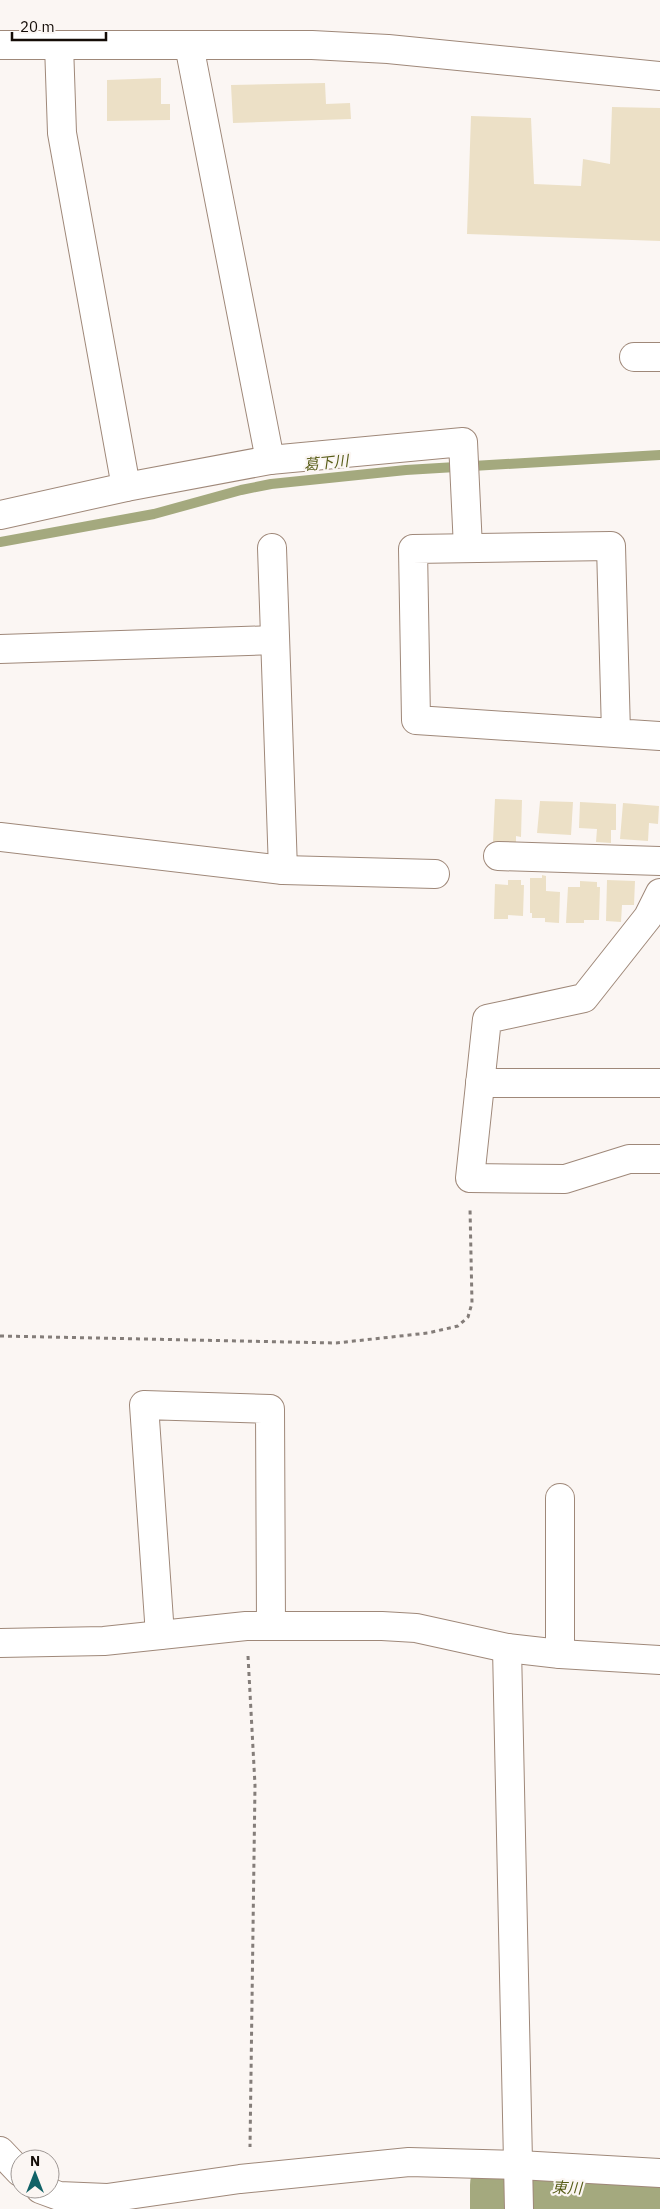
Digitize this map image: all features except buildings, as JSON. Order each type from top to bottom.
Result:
[{"type":"street","points":[[0,45],[312,45],[388,49],[660,76]]},
{"type":"street","points":[[60,45],[62,133],[126,486]]},
{"type":"street","points":[[189,45],[270,460]]},
{"type":"street","points":[[0,515],[126,486],[270,460],[464,442],[468,548]]},
{"type":"street","points":[[616,733],[611,546],[413,549],[416,720],[660,736]]},
{"type":"street","points":[[272,548],[283,870]]},
{"type":"street","points":[[0,649],[275,640]]},
{"type":"street","points":[[0,837],[283,870],[435,874]]},
{"type":"street","points":[[498,856],[660,861]]},
{"type":"street","points":[[660,893],[648,917],[584,998],[487,1019],[470,1178],[566,1179],[629,1159],[660,1159]]},
{"type":"street","points":[[480,1083],[660,1083]]},
{"type":"street","points":[[160,1635],[144,1405],[270,1409],[258,1625]]},
{"type":"street","points":[[560,1498],[560,1654]]},
{"type":"street","points":[[0,1643],[104,1641],[258,1625],[416,1628],[507,1648],[560,1654],[660,1660]]},
{"type":"street","points":[[507,1648],[519,2186]]},
{"type":"street","points":[[0,2151],[10,2162]]},
{"type":"street","points":[[60,2196],[107,2198],[250,2178],[409,2162],[519,2186],[660,2173]]},
{"type":"path","points":[[0,1336],[336,1343],[428,1333],[458,1326],[468,1317],[472,1303],[470,1178]]},
{"type":"path","points":[[250,2178],[258,1625]]},
{"type":"waterway","name":"葛下川","points":[[0,542],[154,514],[241,490],[271,484],[406,470],[660,455]]},
{"type":"waterway","name":"東川","points":[[498,2209],[498,2185],[660,2191]]}]
